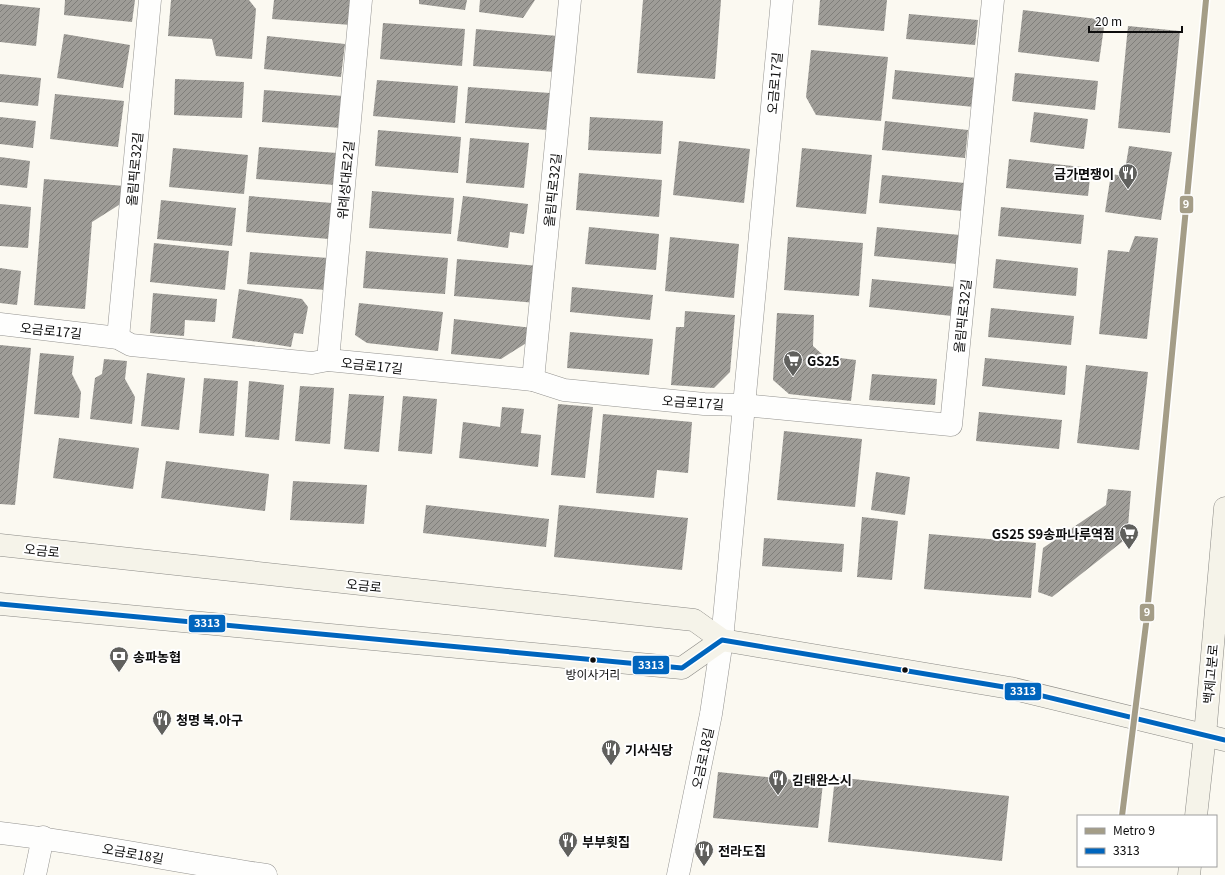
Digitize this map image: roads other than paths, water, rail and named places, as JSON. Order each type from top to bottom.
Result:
[{"type":"main road","name":"백제고분로","points":[[1196,815],[1215,737],[1225,508]]},
{"type":"main road","name":"오금로","points":[[0,545],[694,620],[722,640],[1010,688],[1215,737]]},
{"type":"main road","points":[[0,604],[682,668],[722,640]]},
{"type":"street","name":"올림픽로32길","points":[[118,338],[150,0]]},
{"type":"street","name":"위례성대로2길","points":[[328,360],[361,0]]},
{"type":"street","name":"올림픽로32길","points":[[533,380],[570,0]]},
{"type":"street","name":"오금로17길","points":[[722,640],[782,0]]},
{"type":"street","name":"올림픽로32길","points":[[744,405],[951,425],[993,0]]},
{"type":"street","name":"오금로17길","points":[[0,324],[118,338],[131,345],[312,363],[328,360],[533,380],[564,390],[704,404],[744,405]]},
{"type":"street","name":"오금로18길","points":[[678,875],[711,714],[722,640]]},
{"type":"street","name":"오금로18길","points":[[0,832],[43,837],[196,870],[266,875]]},
{"type":"street","points":[[34,875],[43,837]]},
{"type":"metro line","name":"9","points":[[1122,815],[1146,624],[1206,0]]},
{"type":"place","name":"금가면쟁이","points":[[1128,190]]},
{"type":"place","name":"GS25","points":[[793,377]]},
{"type":"place","name":"GS25 S9송파나루역점","points":[[1129,550]]},
{"type":"place","name":"방이사거리","points":[[593,660]]},
{"type":"place","name":"송파농협","points":[[119,673]]},
{"type":"place","name":"청명 복.아구","points":[[162,736]]},
{"type":"place","name":"기사식당","points":[[611,766]]},
{"type":"place","name":"김태완스시","points":[[778,796]]},
{"type":"place","name":"부부횟집","points":[[568,858]]},
{"type":"place","name":"전라도집","points":[[704,867]]}]
